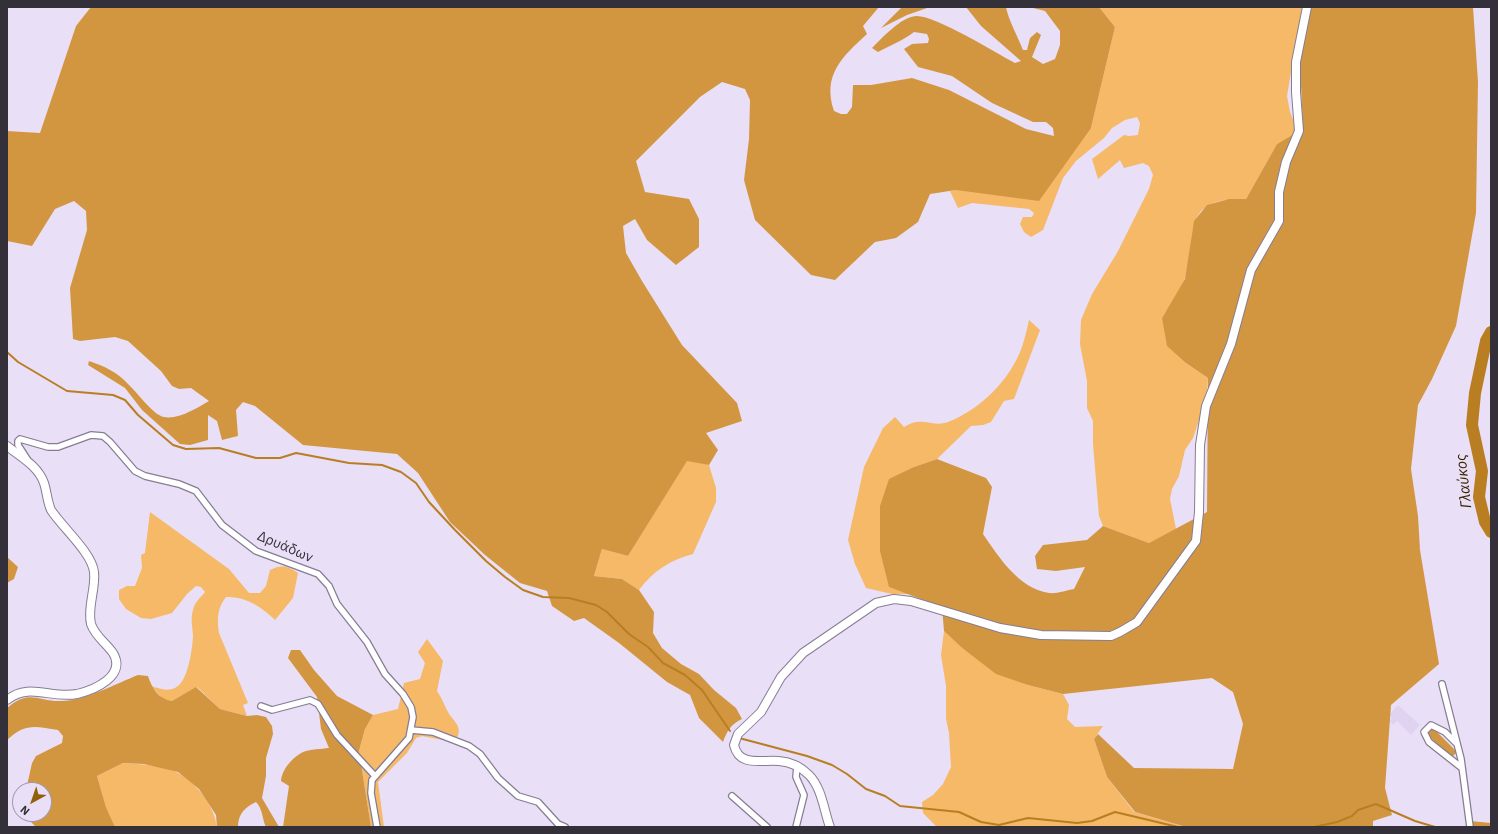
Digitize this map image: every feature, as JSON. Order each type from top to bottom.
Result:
[{"type":"street","points":[[830,827],[816,784],[810,776],[797,766],[778,761],[755,762],[745,759],[736,751],[735,739],[759,716],[780,677],[804,653],[876,603],[894,599],[911,601],[1000,628],[1041,635],[1110,636],[1137,622],[1196,541],[1199,512],[1200,445],[1206,406],[1231,344],[1251,270],[1279,221],[1279,192],[1286,162],[1299,130],[1296,62],[1307,7]]},
{"type":"street","name":"Δρυάδων","points":[[31,464],[18,445],[19,440],[24,439],[48,448],[91,435],[103,436],[135,471],[145,476],[179,484],[196,491],[222,525],[256,551],[318,574],[329,586],[337,604],[367,642],[385,674],[403,694],[411,707],[413,717],[411,730],[404,746],[375,776]]},
{"type":"street","points":[[7,446],[31,464],[42,478],[51,510],[92,565],[94,579],[91,622],[97,634],[114,654],[116,665],[110,679],[93,690],[66,695],[23,691],[7,700]]},
{"type":"street","points":[[1442,684],[1462,768],[1470,827]]},
{"type":"street","points":[[262,706],[272,710],[310,700],[318,704],[337,735],[375,776],[372,780],[371,792],[377,827]]},
{"type":"street","points":[[1457,744],[1445,732],[1431,725],[1424,732],[1429,742],[1462,768]]},
{"type":"street","points":[[411,730],[433,732],[469,746],[480,754],[498,778],[518,796],[542,805],[555,821],[565,827]]},
{"type":"street","points":[[796,827],[804,795],[796,777],[797,766]]},
{"type":"street","points":[[732,796],[767,827]]},
{"type":"shaded area","points":[[91,7],[879,7],[863,26],[867,34],[842,59],[833,77],[831,98],[834,111],[841,114],[847,114],[852,107],[853,85],[871,85],[912,78],[949,90],[1026,129],[1054,136],[1053,128],[1046,122],[1033,122],[992,103],[952,76],[918,67],[904,49],[912,44],[928,43],[929,39],[927,34],[914,32],[878,52],[872,48],[898,24],[910,17],[916,16],[925,17],[951,28],[1015,63],[1021,61],[981,26],[966,7],[1006,7],[1023,50],[1027,50],[1030,38],[1037,32],[1041,35],[1032,57],[1043,64],[1055,59],[1060,45],[1060,31],[1045,11],[1029,7],[1099,7],[1115,27],[1091,128],[1039,201],[956,190],[930,194],[918,222],[896,238],[875,242],[835,280],[811,275],[755,220],[744,180],[749,139],[750,100],[745,89],[722,82],[700,97],[636,161],[645,192],[689,199],[699,219],[699,247],[676,265],[647,240],[635,219],[623,226],[626,253],[682,345],[737,403],[742,421],[706,433],[718,450],[709,465],[687,461],[628,556],[602,549],[594,576],[622,579],[639,590],[654,612],[653,633],[662,648],[681,664],[699,674],[714,690],[736,708],[742,719],[730,728],[723,742],[699,718],[690,695],[667,682],[619,643],[584,618],[574,621],[552,606],[547,591],[520,583],[485,555],[450,522],[418,473],[397,454],[303,445],[255,406],[243,402],[236,410],[238,436],[222,440],[217,421],[208,415],[208,440],[190,445],[180,444],[142,410],[125,388],[88,365],[89,361],[105,367],[115,373],[132,388],[150,408],[164,417],[175,417],[181,415],[209,401],[191,388],[179,389],[172,386],[161,371],[128,341],[115,337],[80,341],[73,339],[70,288],[87,230],[86,211],[74,201],[55,209],[32,246],[7,241],[7,131],[40,133],[76,26]]},
{"type":"shaded area","points":[[902,7],[930,7],[907,15],[881,28]]},
{"type":"shaded area","points":[[1099,7],[1302,7],[1287,96],[1290,112],[1294,122],[1294,135],[1277,144],[1246,199],[1225,200],[1210,204],[1201,211],[1196,220],[1193,232],[1185,278],[1178,293],[1162,318],[1186,363],[1208,378],[1207,397],[1193,438],[1185,450],[1179,476],[1172,489],[1170,499],[1176,529],[1149,543],[1103,526],[1099,516],[1093,444],[1093,421],[1087,408],[1087,381],[1080,344],[1081,320],[1092,294],[1117,253],[1149,189],[1153,175],[1149,166],[1143,163],[1124,168],[1120,160],[1098,179],[1092,159],[1124,135],[1138,135],[1140,123],[1137,117],[1125,120],[1112,128],[1104,138],[1076,161],[1063,178],[1043,230],[1031,237],[1024,232],[1020,224],[1023,217],[1032,217],[1034,213],[1029,209],[972,203],[958,208],[950,191],[956,190],[1091,128],[1115,27]]},
{"type":"shaded area","points":[[1311,7],[1473,7],[1478,82],[1476,213],[1456,326],[1432,379],[1418,405],[1411,469],[1418,516],[1420,550],[1439,664],[1391,705],[1385,788],[1392,815],[1373,821],[1373,827],[1186,827],[1135,812],[1107,777],[1094,739],[1098,734],[1134,768],[1233,769],[1243,724],[1233,692],[1212,678],[1063,694],[1028,685],[996,674],[961,647],[944,631],[942,607],[889,587],[880,551],[880,506],[889,479],[914,467],[937,459],[986,478],[992,487],[983,534],[1010,570],[1028,585],[1049,593],[1074,589],[1085,567],[1056,571],[1037,569],[1035,556],[1043,545],[1087,540],[1103,526],[1149,543],[1207,512],[1208,378],[1186,363],[1167,346],[1162,318],[1185,279],[1194,221],[1207,205],[1229,199],[1246,199],[1277,144],[1303,129],[1300,63]]},
{"type":"shaded area","points":[[1029,320],[1040,330],[1014,399],[1004,401],[991,422],[983,425],[971,426],[937,459],[914,467],[889,587],[910,594],[892,594],[866,588],[855,564],[848,540],[864,467],[883,428],[895,417],[904,427],[917,422],[937,424],[948,422],[972,409],[983,401],[1002,382],[1017,359],[1022,347]]},
{"type":"shaded area","points":[[687,460],[709,465],[716,488],[716,502],[693,554],[677,559],[663,567],[650,577],[639,590],[622,579],[594,576],[602,549],[628,556]]},
{"type":"shaded area","points":[[150,512],[229,569],[249,593],[260,593],[266,586],[270,570],[274,568],[281,566],[298,573],[293,598],[275,620],[253,603],[240,598],[226,597],[219,610],[219,633],[248,703],[243,705],[247,716],[220,709],[197,687],[172,701],[164,700],[151,686],[169,690],[179,685],[183,679],[192,650],[192,613],[198,600],[205,592],[201,587],[196,586],[187,594],[172,613],[151,619],[141,618],[126,609],[119,599],[119,590],[127,586],[135,586],[142,568],[141,555],[145,553]]},
{"type":"shaded area","points":[[7,557],[18,567],[14,579],[7,583]]},
{"type":"shaded area","points":[[944,631],[961,647],[1028,685],[1063,694],[1069,705],[1067,719],[1075,727],[1103,726],[1094,739],[1107,777],[1134,812],[1186,827],[937,827],[923,813],[922,802],[933,795],[943,784],[951,767],[949,733],[946,719],[946,686],[941,655]]},
{"type":"shaded area","points":[[427,639],[443,661],[437,691],[448,712],[457,724],[459,734],[457,738],[448,741],[422,736],[416,738],[407,753],[378,782],[384,827],[371,827],[359,751],[365,729],[373,715],[398,709],[404,683],[420,679],[425,663],[418,652]]},
{"type":"shaded area","points":[[291,650],[300,650],[314,670],[337,696],[373,715],[365,729],[359,751],[371,827],[283,827],[289,786],[281,781],[283,772],[295,757],[303,752],[329,748],[321,729],[317,697],[288,658]]},
{"type":"shaded area","points":[[138,675],[148,676],[157,693],[167,700],[172,701],[196,687],[220,709],[247,716],[257,715],[266,717],[272,726],[273,734],[266,758],[266,776],[262,798],[279,827],[266,827],[260,808],[256,802],[243,812],[239,818],[238,827],[217,827],[216,815],[199,789],[178,772],[144,764],[123,763],[97,776],[106,807],[115,827],[36,827],[31,822],[52,822],[52,782],[28,782],[32,763],[36,756],[62,743],[63,736],[58,730],[43,727],[31,727],[19,731],[7,740],[7,708],[15,702],[28,697],[62,701],[80,698]]},
{"type":"shaded area","points":[[1398,705],[1420,725],[1411,735],[1397,721],[1393,725],[1389,721],[1392,718],[1389,715]]},
{"type":"shaded area","points":[[1429,729],[1434,729],[1457,752],[1451,758],[1428,735]]},
{"type":"shaded area","points":[[123,763],[151,765],[166,768],[185,777],[204,796],[212,811],[217,827],[115,827],[106,807],[97,776]]},
{"type":"shaded area","points":[[1470,821],[1491,823],[1491,827],[1472,827]]},
{"type":"waterway","name":"Γλαύκος","points":[[1491,332],[1486,341],[1475,393],[1472,425],[1482,471],[1479,497],[1485,522],[1491,532]]},
{"type":"waterway","points":[[7,352],[18,362],[67,391],[113,395],[125,400],[138,415],[173,445],[186,449],[219,448],[256,458],[280,458],[296,453],[349,463],[382,465],[401,472],[416,483],[429,502],[455,530],[486,561],[505,577],[523,590],[543,597],[569,598],[596,605],[607,612],[629,634],[648,647],[663,663],[685,675],[702,690],[730,731]]},
{"type":"waterway","points":[[739,738],[807,756],[832,765],[847,774],[866,789],[885,796],[900,806],[959,812],[981,822],[999,825],[1028,818],[1077,823],[1092,821],[1115,812],[1178,827]]},
{"type":"waterway","points":[[1314,827],[1337,822],[1352,816],[1358,810],[1376,804],[1415,821],[1435,827]]}]
